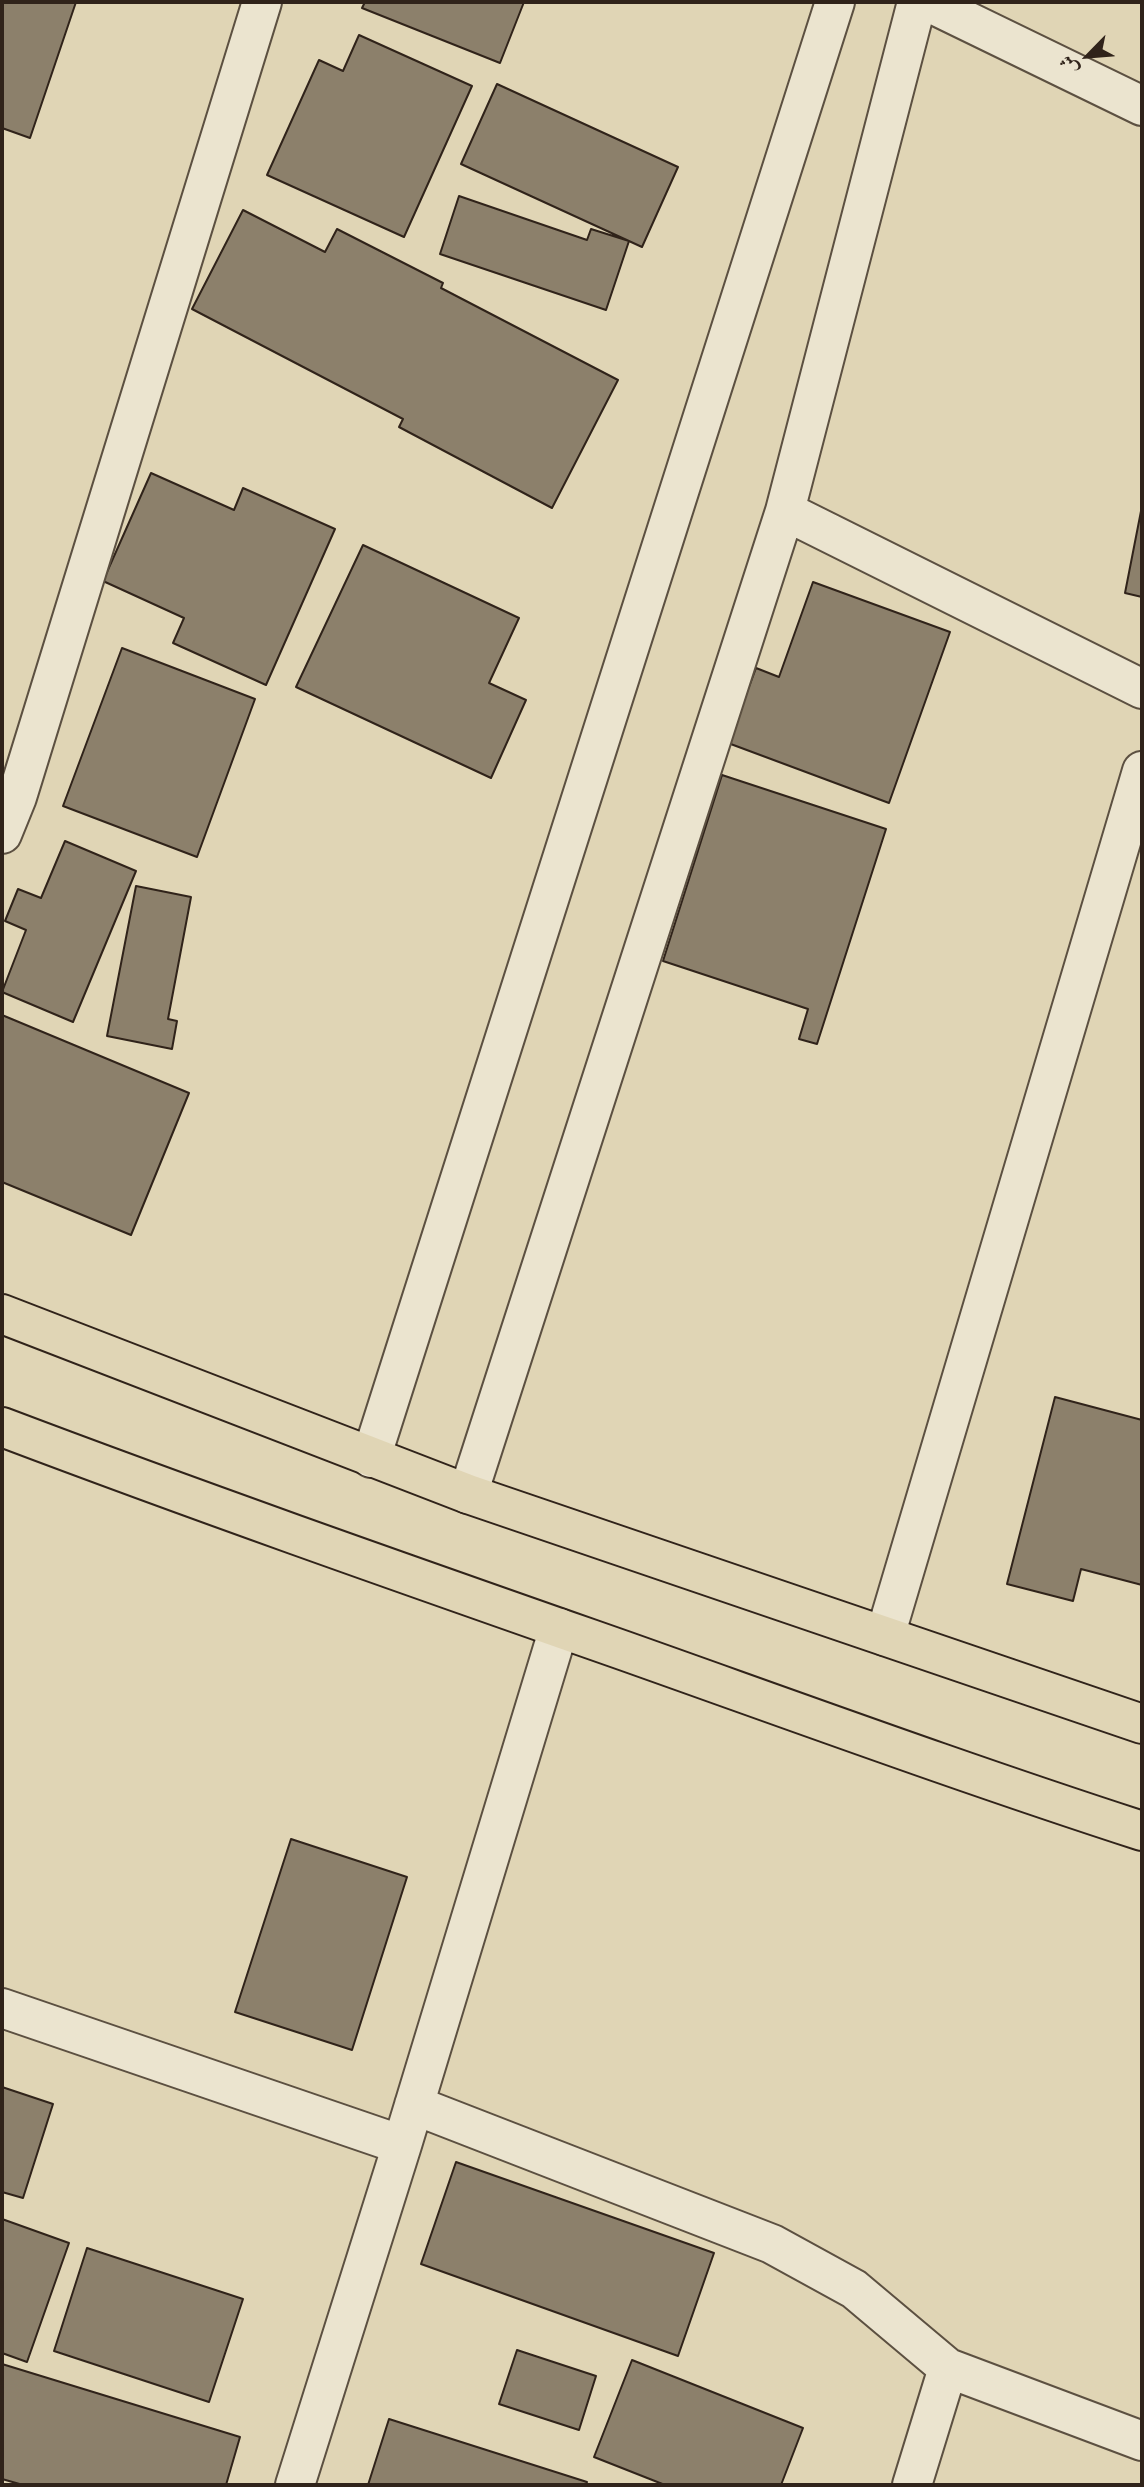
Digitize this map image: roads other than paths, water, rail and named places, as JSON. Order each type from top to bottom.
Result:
[{"type":"main road","points":[[2,1314],[468,1494],[1142,1724]]},
{"type":"main road","points":[[2,1427],[559,1628],[1040,1798],[1142,1831]]},
{"type":"street","points":[[2,835],[10,794],[262,2]]},
{"type":"street","points":[[371,1458],[835,2]]},
{"type":"street","points":[[468,1494],[785,511],[917,2]]},
{"type":"street","points":[[928,2],[1142,106]]},
{"type":"street","points":[[785,511],[1142,689]]},
{"type":"street","points":[[885,1636],[1142,771]]},
{"type":"street","points":[[295,2485],[402,2145],[559,1628]]},
{"type":"street","points":[[2,2008],[402,2145]]},
{"type":"street","points":[[414,2105],[772,2244],[855,2289],[948,2368],[1142,2441]]},
{"type":"street","points":[[912,2485],[948,2368]]}]
